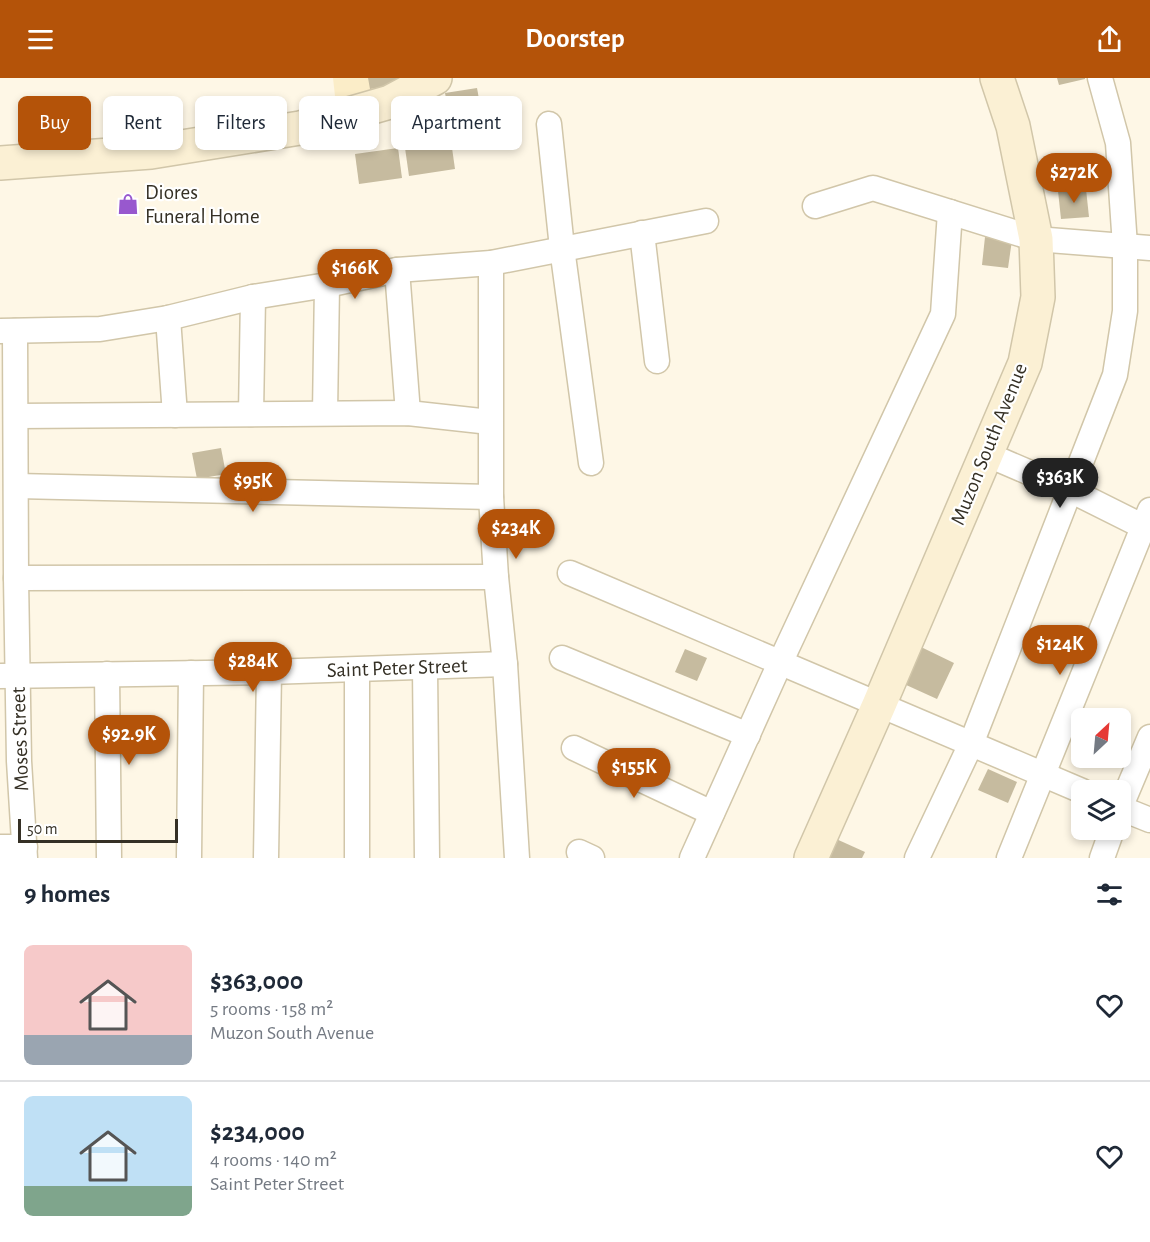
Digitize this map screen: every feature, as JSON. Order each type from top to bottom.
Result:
[{"type":"street","points":[[0,163],[151,152],[300,128],[390,102],[435,78]]},
{"type":"street","name":"Muzon South Avenue","points":[[812,858],[1024,363],[1038,297],[1036,238],[1013,126],[997,78]]},
{"type":"street","points":[[917,858],[971,744],[1114,375],[1125,311],[1125,246],[1118,143],[1100,78]]},
{"type":"street","points":[[549,124],[562,248],[591,463]]},
{"type":"street","points":[[815,206],[873,188],[1036,238],[1150,248]]},
{"type":"street","points":[[692,858],[943,314],[950,212]]},
{"type":"street","points":[[8,331],[100,329],[168,318],[253,297],[327,285],[397,270],[491,262],[706,221]]},
{"type":"street","points":[[642,233],[657,361]]},
{"type":"street","points":[[491,262],[491,497],[505,664],[517,858]]},
{"type":"street","points":[[397,270],[408,413]]},
{"type":"street","points":[[325,413],[327,285]]},
{"type":"street","points":[[251,414],[253,297]]},
{"type":"street","points":[[168,318],[175,415]]},
{"type":"street","name":"Moses Street","points":[[8,331],[17,416],[16,578],[9,676],[10,761],[25,853]]},
{"type":"street","points":[[17,416],[408,413],[490,422]]},
{"type":"street","points":[[986,454],[1148,522],[1009,858]]},
{"type":"street","points":[[17,486],[491,497]]},
{"type":"street","points":[[570,573],[1071,787]]},
{"type":"street","points":[[16,578],[496,577]]},
{"type":"street","points":[[562,658],[748,735]]},
{"type":"street","name":"Saint Peter Street","points":[[9,676],[357,670],[505,664]]},
{"type":"street","points":[[425,668],[428,858]]},
{"type":"street","points":[[357,670],[357,858]]},
{"type":"street","points":[[266,858],[269,672]]},
{"type":"street","points":[[189,858],[191,673]]},
{"type":"street","points":[[107,674],[109,858]]},
{"type":"street","points":[[1131,784],[1150,737]]},
{"type":"street","points":[[574,748],[712,813]]},
{"type":"street","points":[[1131,812],[1150,820]]},
{"type":"street","points":[[1102,858],[1108,840]]},
{"type":"street","points":[[0,848],[25,853]]},
{"type":"shaded area","points":[[333,78],[417,78],[363,96],[335,96]]},
{"type":"building","points":[[368,78],[397,78],[398,84],[370,89]]},
{"type":"building","points":[[1057,78],[1085,78],[1085,79],[1059,85]]},
{"type":"building","points":[[477,88],[478,96],[446,96],[445,93]]},
{"type":"building","points":[[398,150],[402,178],[359,184],[355,154]]},
{"type":"building","points":[[405,150],[452,150],[455,169],[409,176]]},
{"type":"building","points":[[1086,189],[1089,217],[1061,219],[1058,191]]},
{"type":"building","points":[[985,237],[1012,240],[1008,268],[982,265]]},
{"type":"building","points":[[221,448],[226,474],[197,479],[192,453]]},
{"type":"building","points":[[921,647],[954,663],[937,699],[904,684]]},
{"type":"building","points":[[685,649],[707,658],[697,681],[675,672]]},
{"type":"building","points":[[988,769],[1017,782],[1008,803],[978,790]]},
{"type":"building","points":[[834,838],[865,852],[862,858],[825,858]]},
{"type":"place","name":"Diores Funeral Home","points":[[128,204]]}]
